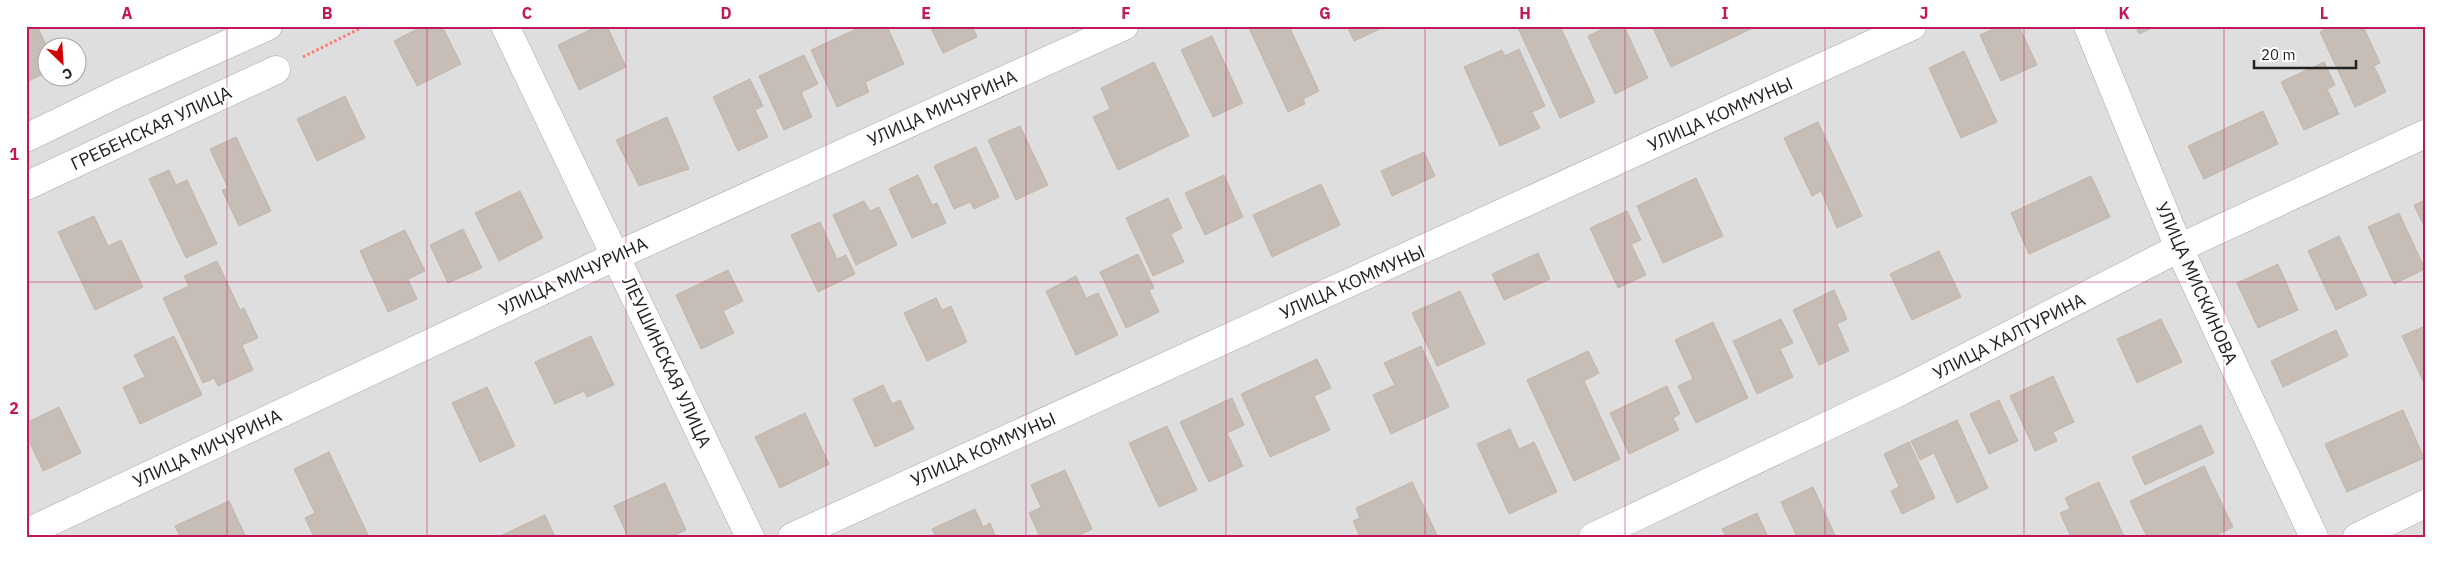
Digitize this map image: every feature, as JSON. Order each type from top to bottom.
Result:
[{"type":"street","points":[[26,138],[121,92],[268,26]]},
{"type":"street","name":"ЛЕУШИНСКАЯ УЛИЦА","points":[[505,26],[750,537]]},
{"type":"street","name":"УЛИЦА МИЧУРИНА","points":[[26,533],[616,256],[1124,26]]},
{"type":"street","name":"УЛИЦА КОММУНЫ","points":[[792,537],[1912,26]]},
{"type":"street","name":"УЛИЦА МИСКИНОВА","points":[[2088,26],[2179,248],[2314,537]]},
{"type":"street","name":"ГРЕБЕНСКАЯ УЛИЦА","points":[[26,186],[276,70]]},
{"type":"street","name":"УЛИЦА ХАЛТУРИНА","points":[[1593,537],[1901,391],[2179,248],[2425,134]]},
{"type":"street","points":[[2357,537],[2425,504]]},
{"type":"path","points":[[276,70],[365,26]]},
{"type":"shaded area","points":[[26,26],[2425,26],[2425,537],[26,537]]},
{"type":"building","points":[[26,26],[37,26],[43,38],[38,38],[38,77],[26,82]]},
{"type":"building","points":[[423,26],[442,26],[461,64],[417,86],[394,41]]},
{"type":"building","points":[[598,26],[607,26],[626,67],[579,90],[558,45]]},
{"type":"building","points":[[863,26],[887,26],[904,64],[865,82],[869,92],[837,107],[811,50]]},
{"type":"building","points":[[930,26],[972,26],[977,37],[943,53]]},
{"type":"building","points":[[1248,26],[1289,26],[1319,91],[1303,99],[1305,104],[1288,112]]},
{"type":"building","points":[[1347,26],[1386,26],[1354,41]]},
{"type":"building","points":[[1517,26],[1560,26],[1595,102],[1560,118]]},
{"type":"building","points":[[1609,26],[1624,26],[1648,78],[1615,94],[1588,36]]},
{"type":"building","points":[[1652,26],[1757,26],[1671,67]]},
{"type":"building","points":[[2000,26],[2019,26],[2037,65],[2001,81],[1980,35]]},
{"type":"building","points":[[2135,26],[2156,26],[2139,34]]},
{"type":"building","points":[[2333,26],[2363,26],[2380,63],[2374,66],[2386,92],[2355,107],[2320,32]]},
{"type":"building","points":[[1212,36],[1243,103],[1213,117],[1181,50]]},
{"type":"building","points":[[1519,49],[1545,106],[1532,112],[1540,128],[1500,146],[1464,67],[1502,50],[1505,56]]},
{"type":"building","points":[[1964,51],[1997,122],[1961,138],[1929,68]]},
{"type":"building","points":[[804,55],[818,84],[801,92],[812,117],[784,130],[759,76]]},
{"type":"building","points":[[1154,62],[1189,136],[1118,170],[1093,117],[1110,109],[1101,88]]},
{"type":"building","points":[[2324,62],[2335,85],[2327,89],[2339,114],[2304,130],[2281,82]]},
{"type":"building","points":[[750,79],[763,106],[755,110],[768,137],[738,151],[713,97]]},
{"type":"building","points":[[345,96],[365,138],[317,161],[297,119]]},
{"type":"building","points":[[2263,111],[2278,144],[2204,179],[2188,146]]},
{"type":"building","points":[[667,117],[689,169],[639,186],[616,140]]},
{"type":"building","points":[[1818,122],[1862,216],[1837,228],[1821,191],[1812,196],[1784,138]]},
{"type":"building","points":[[1020,126],[1048,185],[1016,200],[988,140]]},
{"type":"building","points":[[236,137],[271,211],[239,226],[222,190],[228,188],[210,149]]},
{"type":"building","points":[[976,147],[999,197],[974,209],[970,202],[954,209],[934,166]]},
{"type":"building","points":[[1424,152],[1435,176],[1392,196],[1381,171]]},
{"type":"building","points":[[169,170],[176,185],[187,180],[217,244],[186,258],[149,179]]},
{"type":"building","points":[[918,175],[932,205],[937,203],[946,223],[912,238],[889,189]]},
{"type":"building","points":[[1224,175],[1243,217],[1205,235],[1185,193]]},
{"type":"building","points":[[2091,176],[2110,217],[2029,254],[2011,213]]},
{"type":"building","points":[[1696,178],[1723,236],[1663,263],[1637,206]]},
{"type":"building","points":[[1321,184],[1340,225],[1272,257],[1253,215]]},
{"type":"building","points":[[520,191],[543,238],[499,261],[475,213]]},
{"type":"building","points":[[1168,198],[1182,228],[1171,234],[1184,262],[1153,276],[1126,218]]},
{"type":"building","points":[[2425,200],[2425,228],[2414,205]]},
{"type":"building","points":[[864,201],[870,211],[879,207],[897,245],[856,265],[833,215]]},
{"type":"building","points":[[1627,211],[1641,240],[1631,244],[1646,275],[1618,288],[1590,228]]},
{"type":"building","points":[[2399,213],[2425,269],[2394,284],[2368,227]]},
{"type":"building","points":[[94,216],[108,246],[121,240],[143,287],[95,310],[58,232]]},
{"type":"building","points":[[820,222],[837,259],[846,255],[855,274],[818,292],[791,235]]},
{"type":"building","points":[[463,229],[482,268],[448,283],[430,245]]},
{"type":"building","points":[[405,230],[425,271],[408,279],[417,299],[388,312],[360,251]]},
{"type":"building","points":[[2339,236],[2367,295],[2336,310],[2308,251]]},
{"type":"building","points":[[1939,251],[1961,297],[1912,320],[1890,274]]},
{"type":"building","points":[[1538,253],[1550,279],[1504,300],[1492,274]]},
{"type":"building","points":[[1138,254],[1154,288],[1149,290],[1159,312],[1126,328],[1100,272]]},
{"type":"building","points":[[217,261],[240,310],[244,308],[258,338],[242,345],[253,370],[218,386],[214,378],[203,383],[163,298],[189,286],[184,276]]},
{"type":"building","points":[[2278,264],[2298,310],[2258,328],[2237,283]]},
{"type":"building","points":[[728,270],[743,301],[723,311],[734,333],[701,349],[676,295]]},
{"type":"building","points":[[1076,276],[1086,298],[1098,293],[1118,335],[1076,355],[1046,291]]},
{"type":"building","points":[[1834,290],[1847,319],[1837,324],[1849,351],[1819,365],[1793,310]]},
{"type":"building","points":[[1460,291],[1485,344],[1437,366],[1412,313]]},
{"type":"building","points":[[936,298],[942,310],[951,306],[967,342],[927,361],[904,313]]},
{"type":"building","points":[[1781,319],[1793,343],[1780,349],[1793,377],[1757,394],[1733,341]]},
{"type":"building","points":[[2161,319],[2182,362],[2137,383],[2117,339]]},
{"type":"building","points":[[1713,322],[1748,398],[1696,423],[1678,386],[1693,379],[1675,340]]},
{"type":"building","points":[[2425,326],[2425,385],[2402,336]]},
{"type":"building","points":[[2336,330],[2348,356],[2283,387],[2271,361]]},
{"type":"building","points":[[174,336],[202,395],[140,424],[123,387],[145,377],[134,355]]},
{"type":"building","points":[[591,336],[614,385],[587,397],[584,391],[555,404],[535,362]]},
{"type":"building","points":[[1421,346],[1449,407],[1391,434],[1373,395],[1395,385],[1384,363]]},
{"type":"building","points":[[1588,351],[1599,373],[1584,381],[1620,459],[1574,481],[1527,380]]},
{"type":"building","points":[[1317,359],[1331,388],[1314,396],[1330,430],[1270,457],[1241,394]]},
{"type":"building","points":[[2053,376],[2074,422],[2053,432],[2057,441],[2035,451],[2010,396]]},
{"type":"building","points":[[883,385],[892,404],[900,400],[914,429],[875,447],[853,399]]},
{"type":"building","points":[[1667,386],[1680,414],[1673,418],[1679,430],[1629,454],[1610,413]]},
{"type":"building","points":[[487,387],[515,446],[480,462],[452,403]]},
{"type":"building","points":[[1232,398],[1244,425],[1227,433],[1243,466],[1209,482],[1180,422]]},
{"type":"building","points":[[1999,400],[2018,441],[1989,454],[1970,414]]},
{"type":"building","points":[[59,407],[81,453],[43,471],[26,434],[26,423]]},
{"type":"building","points":[[2403,410],[2424,458],[2347,492],[2325,444]]},
{"type":"building","points":[[805,413],[829,464],[780,488],[755,437]]},
{"type":"building","points":[[1957,420],[1988,488],[1957,503],[1934,453],[1920,460],[1911,441]]},
{"type":"building","points":[[2201,425],[2214,453],[2145,485],[2132,457]]},
{"type":"building","points":[[1167,426],[1197,490],[1159,507],[1129,443]]},
{"type":"building","points":[[1510,429],[1519,449],[1534,442],[1557,492],[1509,514],[1477,444]]},
{"type":"building","points":[[1909,442],[1935,498],[1902,514],[1891,491],[1899,487],[1884,454]]},
{"type":"building","points":[[329,452],[368,535],[364,537],[314,537],[305,518],[315,513],[294,469]]},
{"type":"building","points":[[2204,466],[2233,527],[2213,537],[2147,537],[2130,501]]},
{"type":"building","points":[[1065,470],[1092,529],[1076,537],[1040,537],[1029,513],[1041,507],[1031,485]]},
{"type":"building","points":[[1412,482],[1438,537],[1360,537],[1353,521],[1360,518],[1356,508]]},
{"type":"building","points":[[2099,482],[2124,536],[2071,537],[2060,513],[2070,509],[2065,498]]},
{"type":"building","points":[[665,483],[686,530],[670,537],[628,537],[614,506]]},
{"type":"building","points":[[1813,487],[1836,537],[1797,537],[1781,502]]},
{"type":"building","points":[[229,501],[246,537],[180,537],[175,526]]},
{"type":"building","points":[[975,509],[983,527],[990,523],[996,537],[936,537],[932,529]]},
{"type":"building","points":[[1757,513],[1768,537],[1726,537],[1722,529]]},
{"type":"building","points":[[545,515],[555,537],[498,537]]}]
